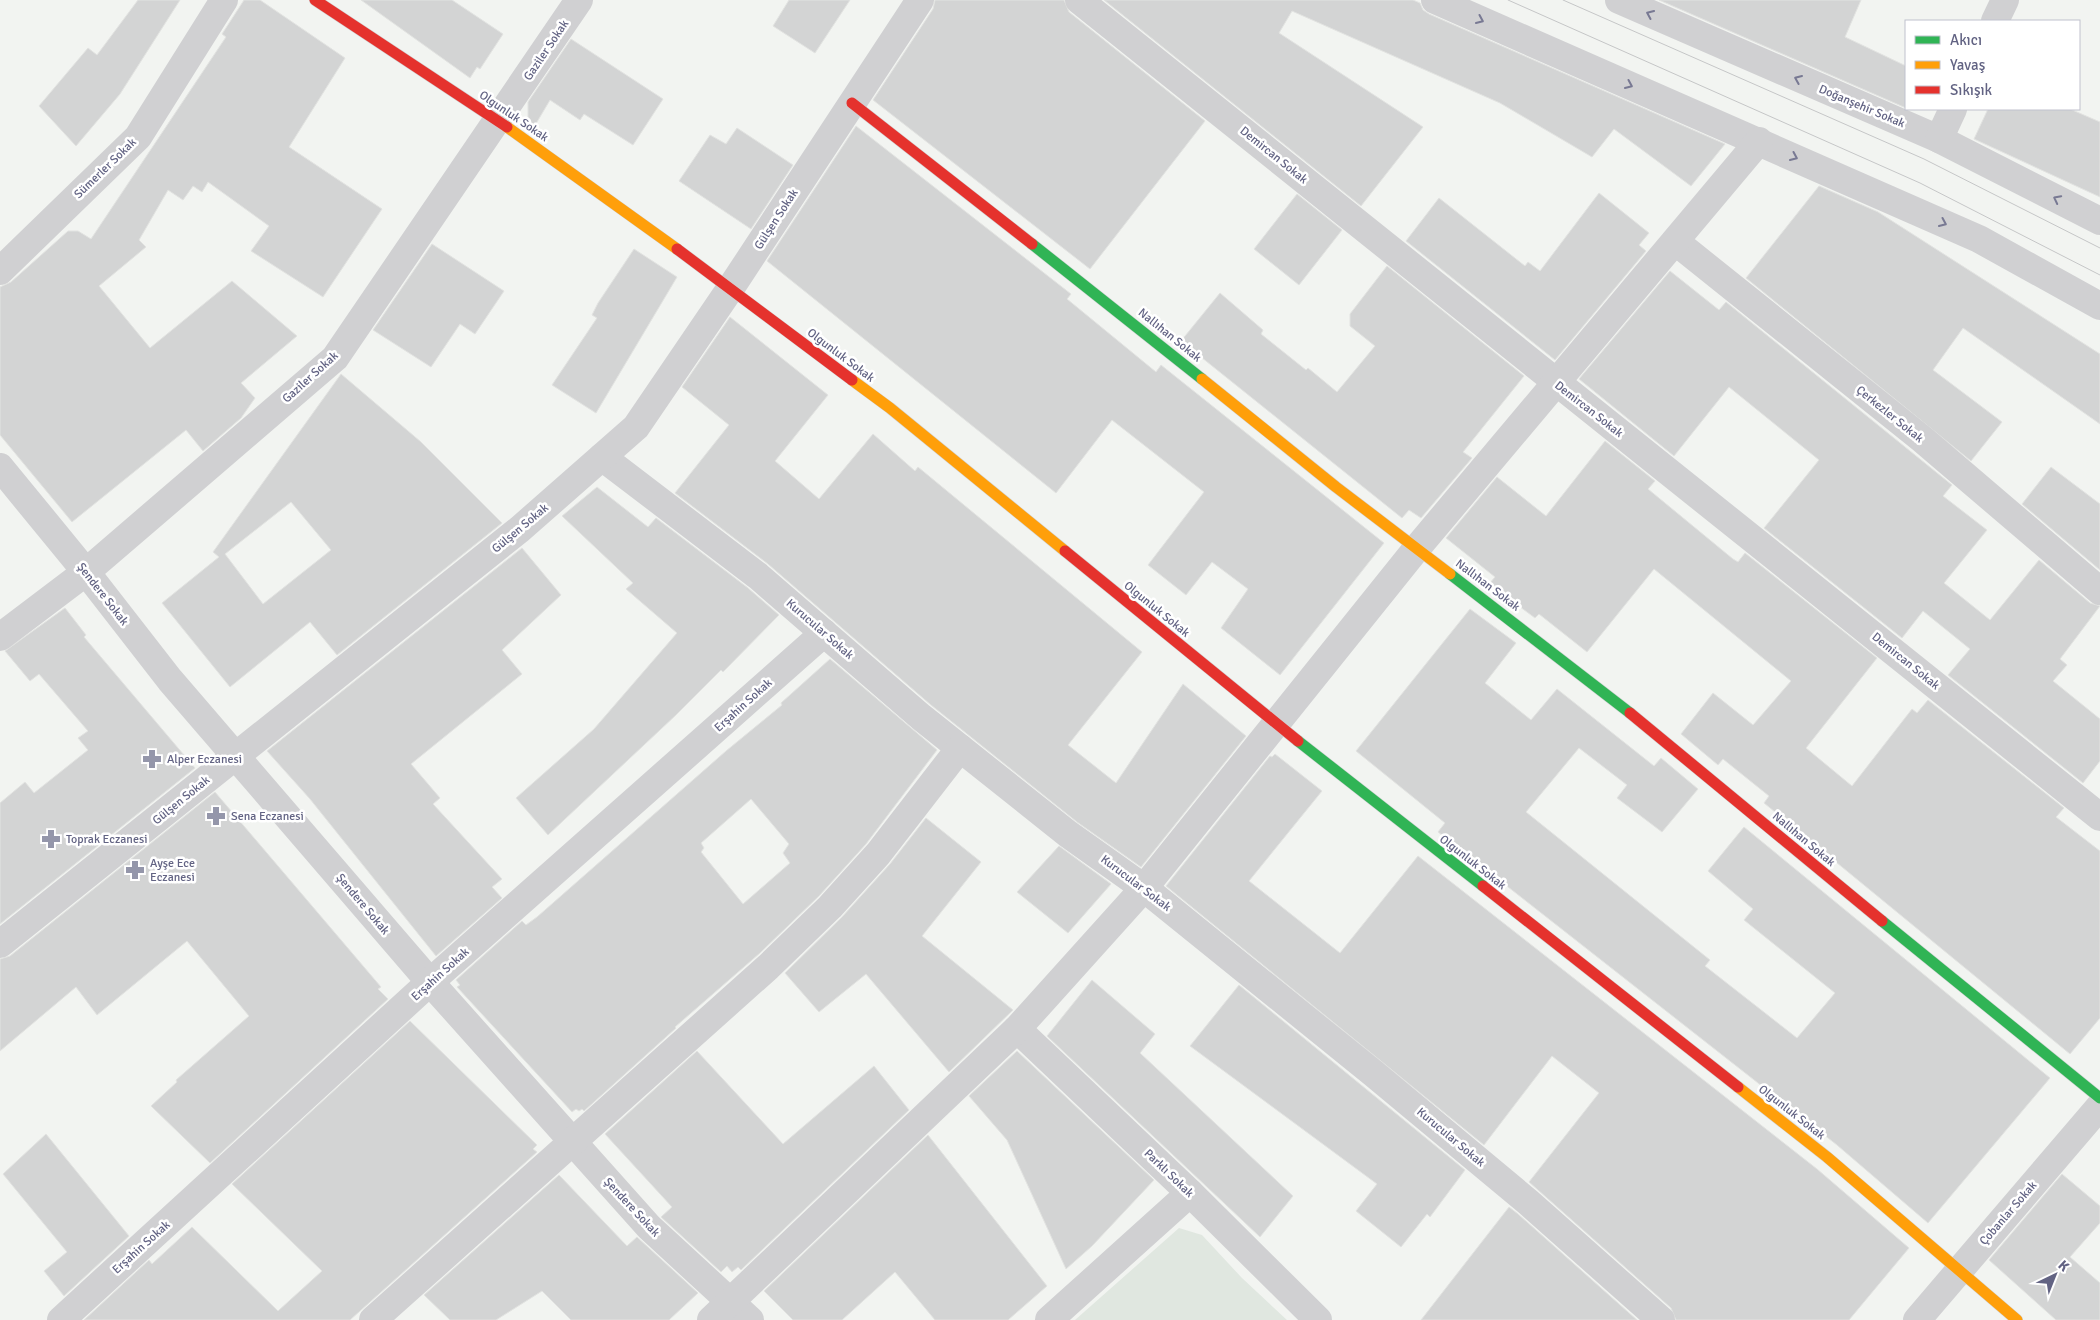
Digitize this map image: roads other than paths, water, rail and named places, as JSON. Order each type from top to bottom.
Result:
[{"type":"street","name":"Sümerler Sokak","points":[[0,271],[138,137],[224,0]]},
{"type":"street","name":"Olgunluk Sokak","points":[[315,0],[498,121],[601,193],[890,408],[1276,725],[1827,1156],[2017,1320]]},
{"type":"street","name":"Gaziler Sokak","points":[[0,637],[86,572],[335,358],[580,0]]},
{"type":"street","name":"Gülşen Sokak","points":[[0,944],[520,529],[636,427],[730,289],[920,0]]},
{"type":"street","name":"Demircan Sokak","points":[[1079,0],[1152,56],[1555,382],[2100,817]]},
{"type":"street","points":[[1436,0],[1979,239],[2100,306]]},
{"type":"street","name":"Doğanşehir Sokak","points":[[1619,0],[1939,139],[2100,221]]},
{"type":"street","points":[[1995,20],[2005,0]]},
{"type":"street","name":"Nallıhan Sokak","points":[[852,103],[1116,309],[1336,487],[1602,688],[1894,931],[2100,1098]]},
{"type":"street","points":[[1939,139],[1953,110]]},
{"type":"street","points":[[721,1311],[1017,1029],[1144,888],[1418,548],[1555,382],[1676,242],[1759,141]]},
{"type":"street","name":"Çerkezler Sokak","points":[[1676,242],[1922,439],[2100,591]]},
{"type":"street","name":"Kurucular Sokak","points":[[602,457],[758,576],[960,748],[1068,834],[1144,888],[1528,1202],[1661,1320]]},
{"type":"street","name":"Şendere Sokak","points":[[0,467],[86,572],[170,680],[430,982],[649,1227],[721,1311],[750,1320]]},
{"type":"street","name":"Erşahin Sokak","points":[[61,1320],[430,982],[824,633]]},
{"type":"street","points":[[373,1320],[768,967],[830,907],[878,854],[960,748]]},
{"type":"street","name":"Parklı Sokak","points":[[1017,1029],[1190,1193],[1318,1320]]},
{"type":"street","name":"Çobanlar Sokak","points":[[1917,1320],[2100,1106]]},
{"type":"street","points":[[1049,1320],[1190,1193]]},
{"type":"tram line","points":[[1508,0],[1920,183],[2100,275]]},
{"type":"tram line","points":[[1563,0],[1924,159],[2100,248]]},
{"type":"place","name":"Alper Eczanesi","points":[[152,759]]},
{"type":"place","name":"Sena Eczanesi","points":[[216,816]]},
{"type":"place","name":"Toprak Eczanesi","points":[[51,839]]},
{"type":"place","name":"Ayşe Ece Eczanesi","points":[[135,870]]}]
